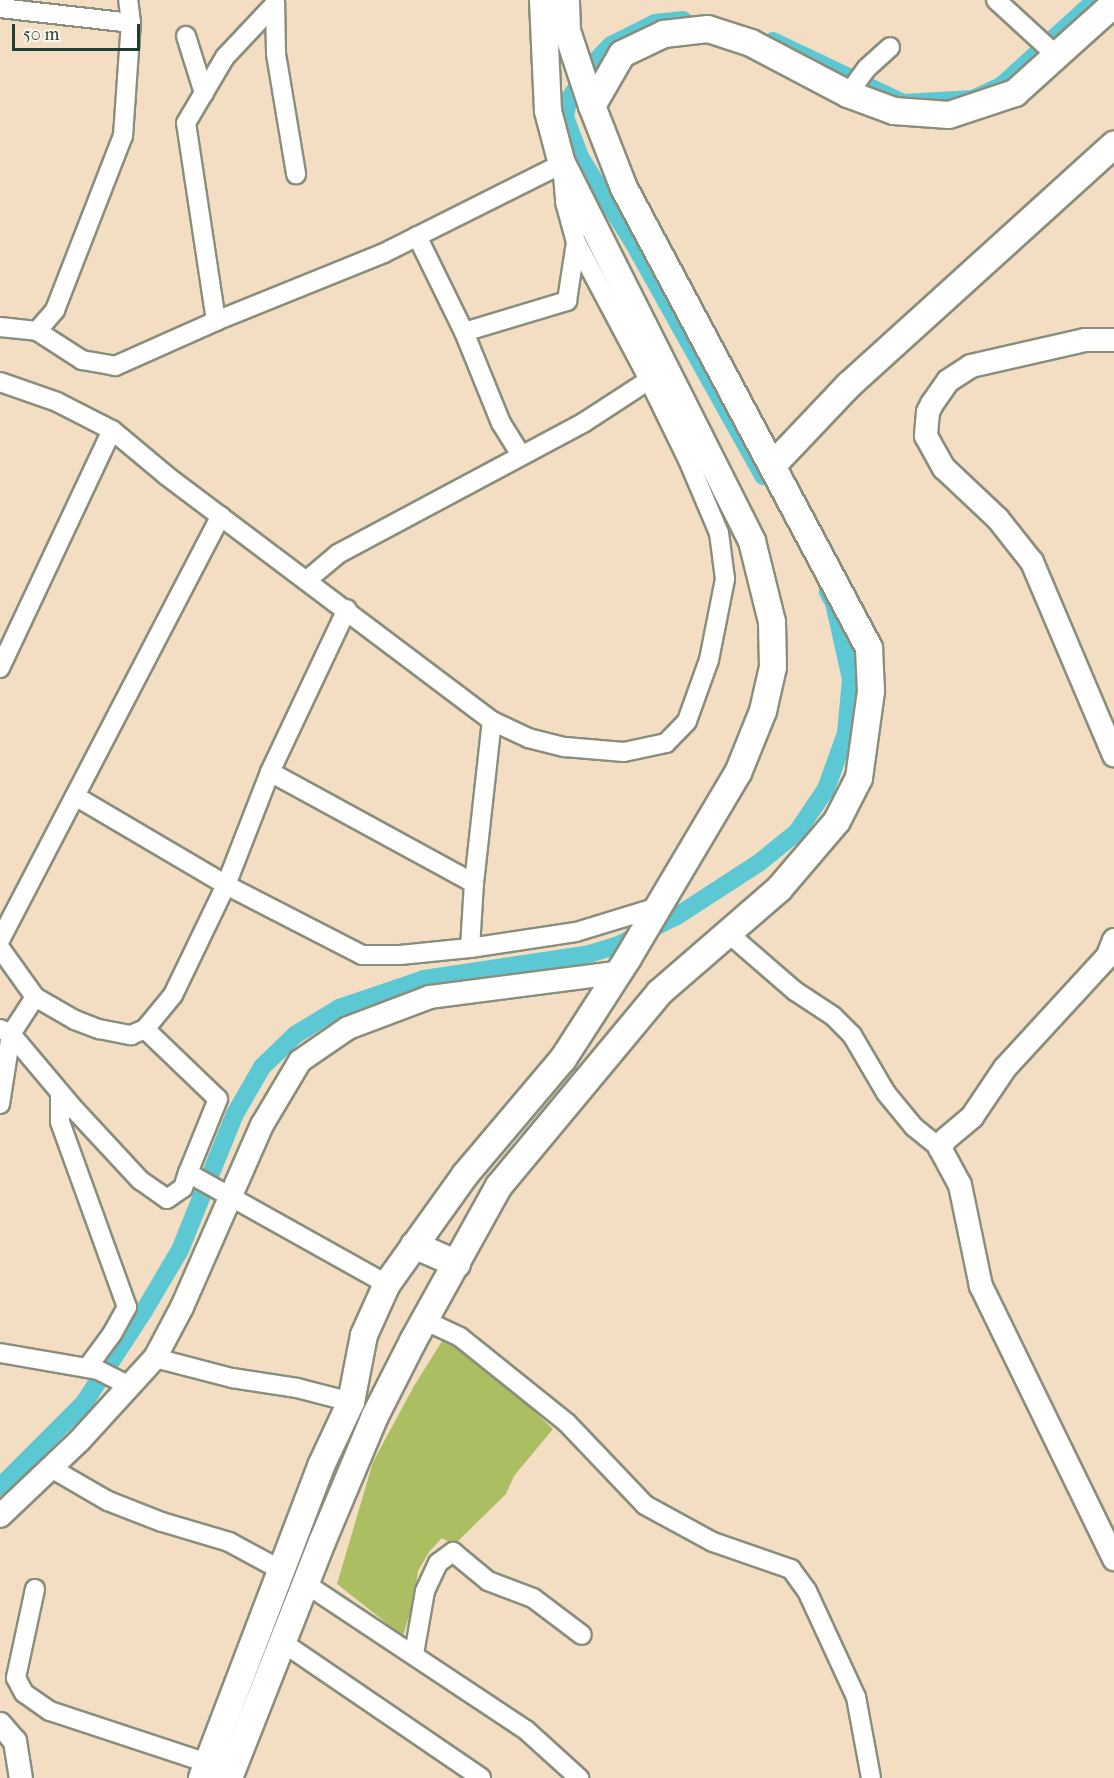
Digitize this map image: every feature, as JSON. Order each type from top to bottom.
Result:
[{"type":"main road","points":[[205,1771],[321,1466],[351,1402],[364,1335],[387,1284],[465,1175],[563,1059],[636,944],[738,773],[763,711],[773,667],[772,622],[752,541],[562,164],[548,111],[543,0]]},
{"type":"main road","points":[[229,1778],[375,1416],[499,1186],[659,993],[779,889],[837,821],[859,778],[871,691],[869,648],[624,188],[589,97],[567,31],[566,0]]},
{"type":"main road","points":[[589,97],[622,54],[664,34],[708,29],[751,43],[853,85],[894,111],[949,115],[1015,93],[1049,48],[1114,4]]},
{"type":"main road","points":[[772,465],[849,385],[1114,144]]},
{"type":"main road","points":[[414,1245],[457,1264]]},
{"type":"street","points":[[38,331],[55,310],[123,136],[131,23],[128,0]]},
{"type":"street","points":[[996,0],[1049,48]]},
{"type":"street","points":[[216,321],[186,123],[225,57],[275,2]]},
{"type":"street","points":[[275,2],[276,54],[296,174]]},
{"type":"street","points":[[0,8],[131,23]]},
{"type":"street","points":[[186,36],[204,93]]},
{"type":"street","points":[[853,85],[890,47]]},
{"type":"street","points":[[0,327],[38,331],[82,360],[115,366],[216,321],[384,253],[562,164],[564,202],[576,242],[649,380],[688,460],[719,532],[724,573],[709,660],[687,721],[666,743],[624,752],[565,747],[528,738],[492,721],[308,579],[167,476],[112,430],[57,402],[0,382]]},
{"type":"street","points":[[417,236],[464,332],[501,423],[521,455]]},
{"type":"street","points":[[464,332],[567,301],[576,242]]},
{"type":"street","points":[[1114,340],[1084,340],[971,366],[948,381],[932,404],[928,412],[926,436],[944,468],[998,519],[1032,562],[1114,755]]},
{"type":"street","points":[[308,579],[338,554],[583,423],[649,380]]},
{"type":"street","points":[[0,668],[112,430]]},
{"type":"street","points":[[0,940],[221,516]]},
{"type":"street","points":[[0,948],[35,997],[75,1020],[99,1029],[131,1035],[145,1029],[173,995],[226,885],[270,772],[347,609]]},
{"type":"street","points":[[470,948],[474,883],[492,721]]},
{"type":"street","points":[[270,772],[474,883]]},
{"type":"street","points":[[75,796],[226,885],[363,955],[400,955],[470,948],[576,932],[656,911]]},
{"type":"street","points":[[728,933],[795,990],[833,1016],[852,1035],[886,1093],[914,1127],[940,1148],[960,1185],[981,1286],[1114,1559]]},
{"type":"street","points":[[940,1148],[946,1139],[972,1117],[1005,1068],[1108,956],[1114,940]]},
{"type":"street","points":[[5,1032],[140,1180],[167,1199],[183,1188],[206,1184],[262,1125],[300,1061],[348,1028],[430,997],[616,973]]},
{"type":"street","points":[[0,1104],[5,1032],[35,997]]},
{"type":"street","points":[[0,1516],[51,1467],[122,1383],[155,1358],[182,1307],[206,1184],[218,1099],[145,1029]]},
{"type":"street","points":[[60,1093],[60,1122],[127,1307],[92,1369]]},
{"type":"street","points":[[206,1184],[387,1284]]},
{"type":"street","points":[[426,1321],[460,1337],[567,1423],[645,1505],[713,1542],[791,1569],[807,1591],[856,1697],[871,1778]]},
{"type":"street","points":[[0,1353],[92,1369],[122,1383]]},
{"type":"street","points":[[155,1358],[232,1378],[297,1388],[351,1402]]},
{"type":"street","points":[[51,1467],[108,1501],[162,1522],[229,1542],[281,1570]]},
{"type":"street","points":[[414,1654],[425,1591],[438,1563],[453,1552],[488,1581],[533,1598],[582,1635]]},
{"type":"street","points":[[306,1584],[525,1730],[579,1778]]},
{"type":"street","points":[[35,1589],[16,1678],[24,1693],[50,1711],[205,1771]]},
{"type":"street","points":[[282,1642],[481,1778]]},
{"type":"street","points":[[0,1724],[15,1742],[21,1778]]},
{"type":"green space","points":[[444,1338],[480,1361],[553,1429],[514,1476],[506,1494],[454,1545],[442,1538],[429,1552],[418,1571],[414,1600],[403,1636],[337,1584],[373,1462],[414,1386]]},
{"type":"waterway","points":[[773,41],[903,103],[973,99],[1001,86],[1096,0]]},
{"type":"waterway","points":[[683,20],[655,23],[611,45],[592,65],[568,101],[565,117],[580,157],[633,242],[763,476]]},
{"type":"waterway","points":[[0,1487],[84,1403],[144,1311],[180,1250],[235,1114],[262,1067],[295,1035],[339,1008],[424,979],[589,954],[616,946],[677,916],[760,862],[797,832],[826,789],[846,733],[851,679],[834,603],[828,592]]}]
